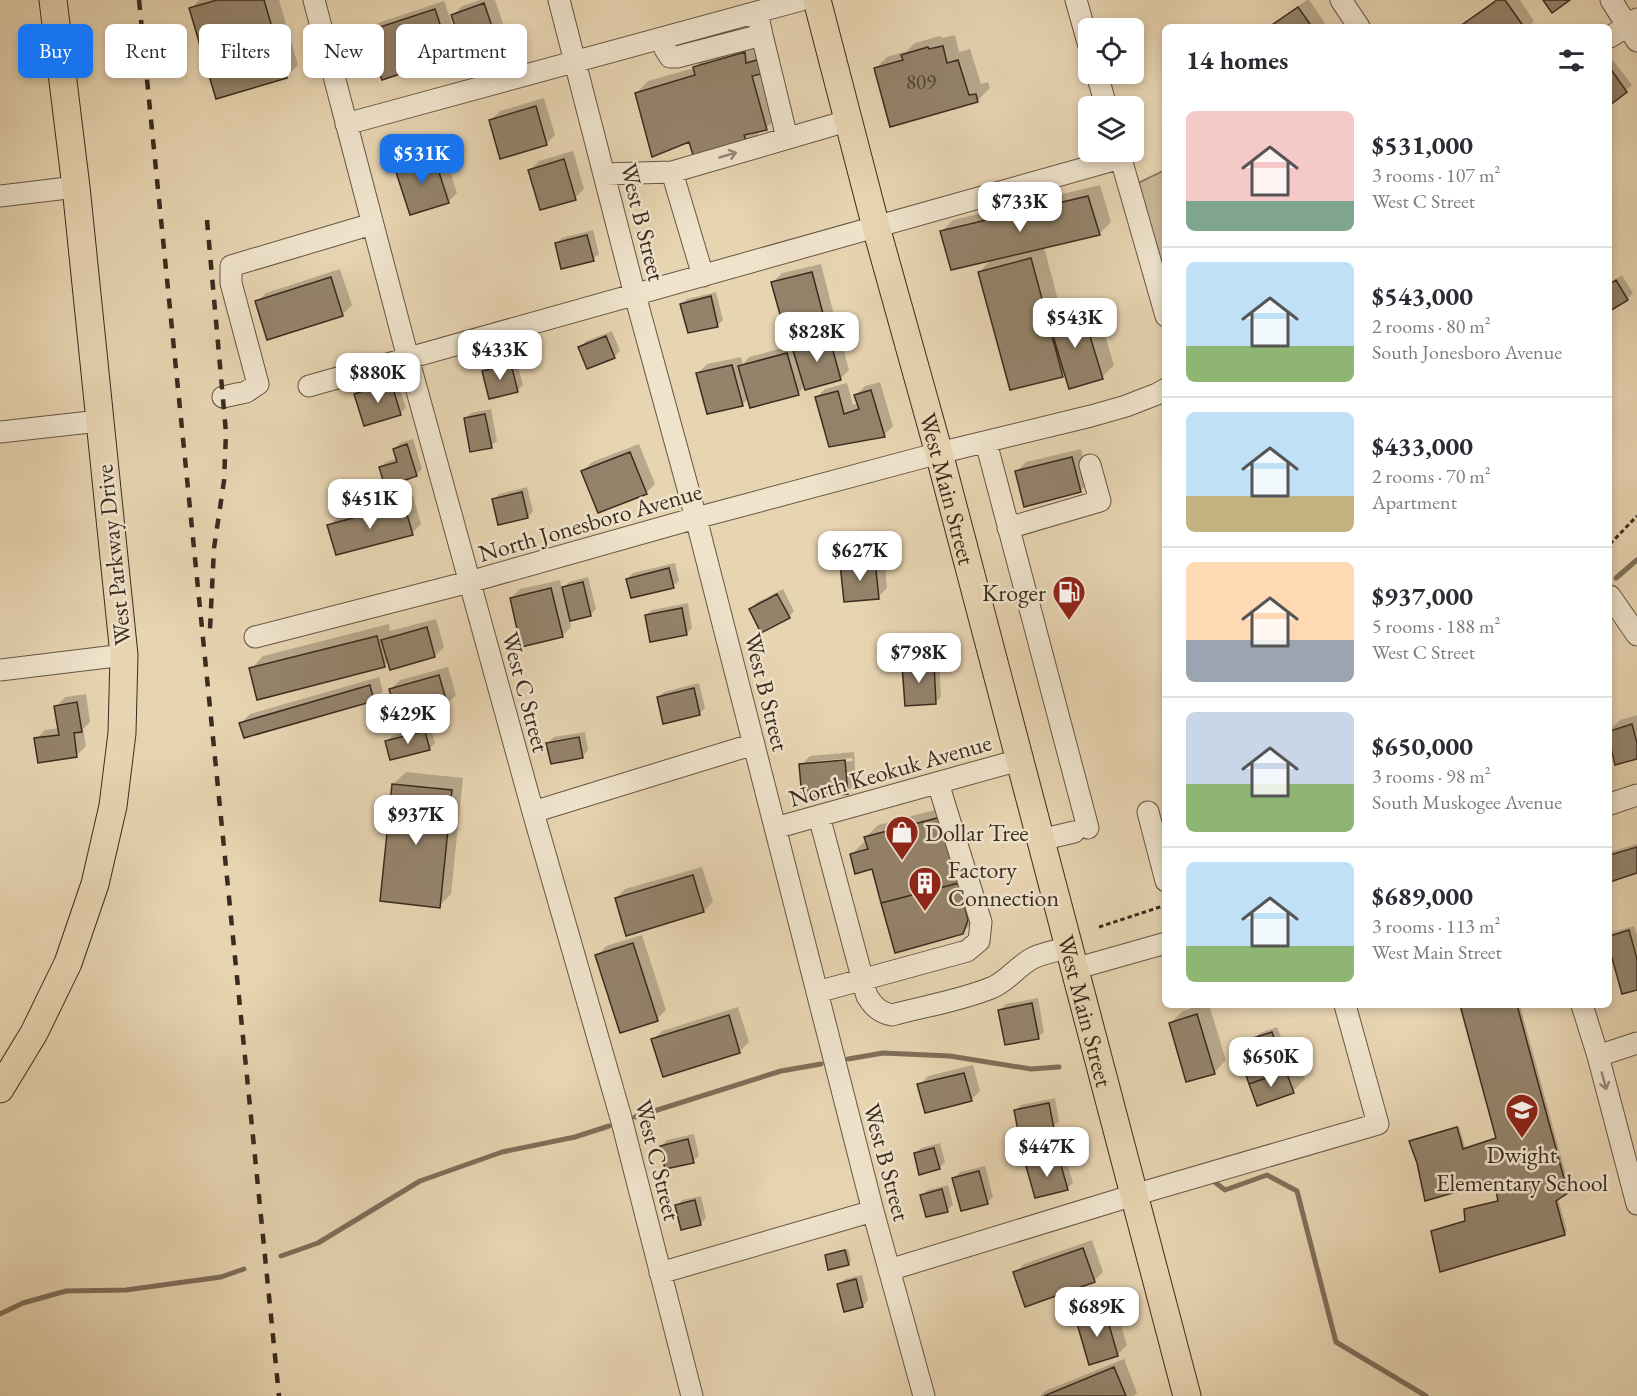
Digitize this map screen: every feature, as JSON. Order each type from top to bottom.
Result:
[{"type":"main road","name":"West Parkway Drive","points":[[0,1089],[34,1033],[68,963],[95,884],[114,795],[122,733],[124,655],[76,187],[53,0]]},
{"type":"main road","name":"West Main Street","points":[[817,0],[847,121],[939,453],[1187,1396]]},
{"type":"street","name":"West C Street","points":[[314,0],[469,582],[621,1118],[692,1396]]},
{"type":"street","name":"West B Street","points":[[559,0],[696,518],[873,1211],[924,1396]]},
{"type":"street","points":[[346,124],[801,0]]},
{"type":"street","points":[[1076,0],[1081,18]]},
{"type":"street","points":[[1341,0],[1357,24]]},
{"type":"street","points":[[1611,0],[1634,28],[1612,36]]},
{"type":"street","points":[[757,12],[787,138]]},
{"type":"street","points":[[663,38],[665,49],[670,57],[677,57],[762,35]]},
{"type":"street","points":[[604,174],[672,172],[847,121]]},
{"type":"street","points":[[309,386],[876,227],[1096,162]]},
{"type":"street","points":[[1122,162],[1162,302]]},
{"type":"street","points":[[672,172],[703,276]]},
{"type":"street","points":[[0,196],[76,187]]},
{"type":"street","points":[[223,397],[246,392],[258,384],[231,283],[231,266],[372,224]]},
{"type":"street","name":"North Jonesboro Avenue","points":[[255,637],[469,582],[939,453],[1126,406],[1162,392]]},
{"type":"street","points":[[0,432],[99,420]]},
{"type":"street","points":[[986,442],[1081,830],[1040,840]]},
{"type":"street","points":[[1008,528],[1100,501],[1090,465]]},
{"type":"street","points":[[1612,599],[1637,635]]},
{"type":"street","points":[[0,670],[124,655]]},
{"type":"street","points":[[533,813],[754,744]]},
{"type":"street","name":"North Keokuk Avenue","points":[[775,828],[1019,760]]},
{"type":"street","points":[[817,992],[967,951],[979,941],[981,922],[938,783]]},
{"type":"street","points":[[1612,803],[1637,795]]},
{"type":"street","points":[[1148,812],[1162,866]]},
{"type":"street","points":[[819,816],[867,996],[881,1013],[892,1014],[993,987],[1033,958],[1071,958],[1162,944]]},
{"type":"street","points":[[889,1270],[1378,1124],[1346,1008]]},
{"type":"street","points":[[1583,1008],[1637,1204]]},
{"type":"street","points":[[1598,1056],[1637,1043]]},
{"type":"street","points":[[660,1273],[873,1211]]},
{"type":"path","points":[[1612,542],[1637,516]]},
{"type":"path","points":[[1099,927],[1162,906]]},
{"type":"shaded area","points":[[1162,171],[1162,276],[1136,184]]},
{"type":"building","points":[[217,0],[264,0],[271,24],[199,24],[199,42],[189,8]]},
{"type":"building","points":[[1497,0],[1505,0],[1522,24],[1463,24]]},
{"type":"building","points":[[1543,0],[1570,0],[1552,13]]},
{"type":"building","points":[[484,3],[491,24],[454,24],[451,15]]},
{"type":"building","points":[[1298,7],[1310,24],[1273,24]]},
{"type":"building","points":[[435,9],[440,24],[396,24],[396,75],[382,80],[381,78],[384,78],[384,26]]},
{"type":"building","points":[[943,46],[947,63],[958,60],[969,95],[976,94],[978,102],[890,127],[874,68],[903,60],[901,55],[928,47],[929,49]]},
{"type":"building","points":[[745,52],[746,63],[757,60],[761,74],[752,76],[767,130],[744,135],[748,146],[696,165],[689,142],[652,157],[635,93],[695,75],[693,67]]},
{"type":"building","points":[[1612,71],[1627,92],[1612,103]]},
{"type":"building","points":[[210,78],[287,78],[216,99]]},
{"type":"building","points":[[536,106],[547,145],[500,159],[489,120]]},
{"type":"building","points":[[433,154],[449,203],[410,215],[394,166]]},
{"type":"building","points":[[564,159],[576,200],[540,210],[528,170]]},
{"type":"building","points":[[1088,196],[1100,235],[951,270],[940,231]]},
{"type":"building","points":[[587,235],[594,261],[561,269],[555,243]]},
{"type":"building","points":[[1031,258],[1063,377],[1010,390],[978,272]]},
{"type":"building","points":[[812,272],[826,325],[786,336],[771,282]]},
{"type":"building","points":[[331,277],[343,316],[267,340],[255,301]]},
{"type":"building","points":[[1616,280],[1628,300],[1612,310],[1612,283]]},
{"type":"building","points":[[711,296],[718,327],[688,333],[680,304]]},
{"type":"building","points":[[1082,310],[1103,379],[1069,389],[1048,319]]},
{"type":"building","points":[[606,336],[615,358],[587,369],[578,347]]},
{"type":"building","points":[[829,336],[841,380],[805,390],[792,347]]},
{"type":"building","points":[[787,353],[799,395],[750,408],[738,366]]},
{"type":"building","points":[[511,364],[518,392],[489,399],[482,371]]},
{"type":"building","points":[[732,365],[743,406],[707,414],[696,373]]},
{"type":"building","points":[[391,382],[401,415],[364,426],[354,394]]},
{"type":"building","points":[[871,390],[885,437],[829,447],[815,397],[838,391],[844,414],[859,409],[854,395]]},
{"type":"building","points":[[485,414],[492,448],[470,452],[464,418]]},
{"type":"building","points":[[407,444],[417,476],[385,487],[379,467],[397,462],[393,449]]},
{"type":"building","points":[[630,452],[647,494],[598,513],[581,471]]},
{"type":"building","points":[[1072,457],[1081,492],[1024,507],[1015,471]]},
{"type":"building","points":[[522,492],[528,518],[498,525],[492,499]]},
{"type":"building","points":[[404,504],[413,535],[336,555],[327,525]]},
{"type":"building","points":[[875,561],[879,599],[844,602],[840,564]]},
{"type":"building","points":[[669,568],[674,588],[631,598],[626,579]]},
{"type":"building","points":[[583,582],[591,616],[570,621],[562,587]]},
{"type":"building","points":[[551,588],[563,637],[521,647],[510,598]]},
{"type":"building","points":[[777,594],[790,618],[761,633],[749,609]]},
{"type":"building","points":[[682,608],[687,635],[650,642],[645,615]]},
{"type":"building","points":[[427,627],[435,657],[390,670],[381,640]]},
{"type":"building","points":[[377,636],[385,667],[257,700],[249,668]]},
{"type":"building","points":[[934,663],[936,704],[905,706],[902,665]]},
{"type":"building","points":[[439,675],[448,706],[398,720],[389,689]]},
{"type":"building","points":[[370,685],[374,701],[244,738],[239,723]]},
{"type":"building","points":[[694,688],[700,715],[663,724],[657,697]]},
{"type":"building","points":[[77,702],[82,732],[74,733],[77,757],[38,763],[34,738],[59,735],[54,706]]},
{"type":"building","points":[[1632,724],[1637,743],[1637,759],[1615,765],[1612,752],[1612,730]]},
{"type":"building","points":[[425,731],[430,750],[390,760],[385,741]]},
{"type":"building","points":[[579,737],[583,758],[551,764],[546,743]]},
{"type":"building","points":[[845,760],[848,794],[802,798],[799,764]]},
{"type":"building","points":[[392,784],[452,790],[440,908],[380,901]]},
{"type":"building","name":"Dollar Tree","points":[[941,817],[959,883],[881,903],[872,869],[855,874],[850,854],[868,849],[864,837]]},
{"type":"building","points":[[1637,847],[1637,873],[1612,881],[1612,854]]},
{"type":"building","points":[[693,875],[704,912],[626,936],[615,898]]},
{"type":"building","name":"Factory Connection","points":[[959,883],[968,920],[963,934],[895,953],[881,903]]},
{"type":"building","points":[[1629,930],[1637,959],[1637,990],[1622,994],[1612,958],[1612,935]]},
{"type":"building","points":[[633,943],[658,1021],[620,1033],[595,955]]},
{"type":"building","points":[[1032,1003],[1039,1039],[1005,1045],[998,1010]]},
{"type":"building","name":"Dwight Elementary School","points":[[1461,1008],[1518,1008],[1568,1193],[1556,1201],[1565,1235],[1440,1272],[1431,1231],[1465,1221],[1464,1209],[1498,1201],[1494,1181],[1425,1201],[1417,1163],[1409,1141],[1457,1127],[1463,1149],[1496,1138]]},
{"type":"building","points":[[1197,1014],[1215,1074],[1186,1082],[1169,1023]]},
{"type":"building","points":[[729,1015],[740,1053],[663,1077],[651,1039]]},
{"type":"building","points":[[1272,1032],[1280,1056],[1244,1069],[1239,1055],[1257,1049],[1253,1038]]},
{"type":"building","points":[[1280,1056],[1286,1071],[1249,1084],[1244,1069]]},
{"type":"building","points":[[1286,1071],[1294,1093],[1257,1106],[1249,1084]]},
{"type":"building","points":[[964,1073],[972,1101],[925,1113],[917,1084]]},
{"type":"building","points":[[1049,1103],[1054,1129],[1019,1136],[1014,1110]]},
{"type":"building","points":[[688,1139],[694,1163],[665,1169],[660,1146]]},
{"type":"building","points":[[934,1148],[940,1169],[919,1175],[914,1153]]},
{"type":"building","points":[[1059,1158],[1068,1190],[1035,1198],[1026,1166]]},
{"type":"building","points":[[979,1171],[988,1204],[961,1211],[952,1178]]},
{"type":"building","points":[[942,1189],[948,1212],[926,1217],[920,1195]]},
{"type":"building","points":[[695,1200],[701,1225],[681,1230],[675,1205]]},
{"type":"building","points":[[1083,1248],[1095,1282],[1025,1307],[1013,1272]]},
{"type":"building","points":[[845,1250],[849,1265],[828,1270],[825,1255]]},
{"type":"building","points":[[856,1279],[863,1307],[844,1312],[837,1284]]},
{"type":"building","points":[[1105,1311],[1118,1356],[1089,1365],[1076,1320]]},
{"type":"building","points":[[1114,1367],[1126,1396],[1044,1396]]},
{"type":"waterway","points":[[1616,578],[1637,560]]},
{"type":"waterway","points":[[848,1059],[883,1053],[950,1056],[1031,1069],[1059,1067]]},
{"type":"waterway","points":[[635,1117],[781,1071],[821,1064]]},
{"type":"waterway","points":[[281,1256],[318,1243],[420,1181],[502,1152],[575,1137],[609,1126]]},
{"type":"waterway","points":[[1212,1180],[1225,1190],[1267,1175],[1297,1191],[1336,1342],[1426,1396]]},
{"type":"waterway","points":[[0,1314],[23,1303],[66,1291],[126,1290],[221,1277],[244,1269]]},
{"type":"railway","points":[[139,0],[279,1396]]},
{"type":"railway","points":[[207,220],[226,433],[224,481],[214,548],[210,629]]},
{"type":"place","name":"Kroger","points":[[1069,621]]},
{"type":"place","name":"Dollar Tree","points":[[902,861]]},
{"type":"place","name":"Factory Connection","points":[[925,912]]},
{"type":"place","name":"Dwight Elementary School","points":[[1522,1139]]}]
